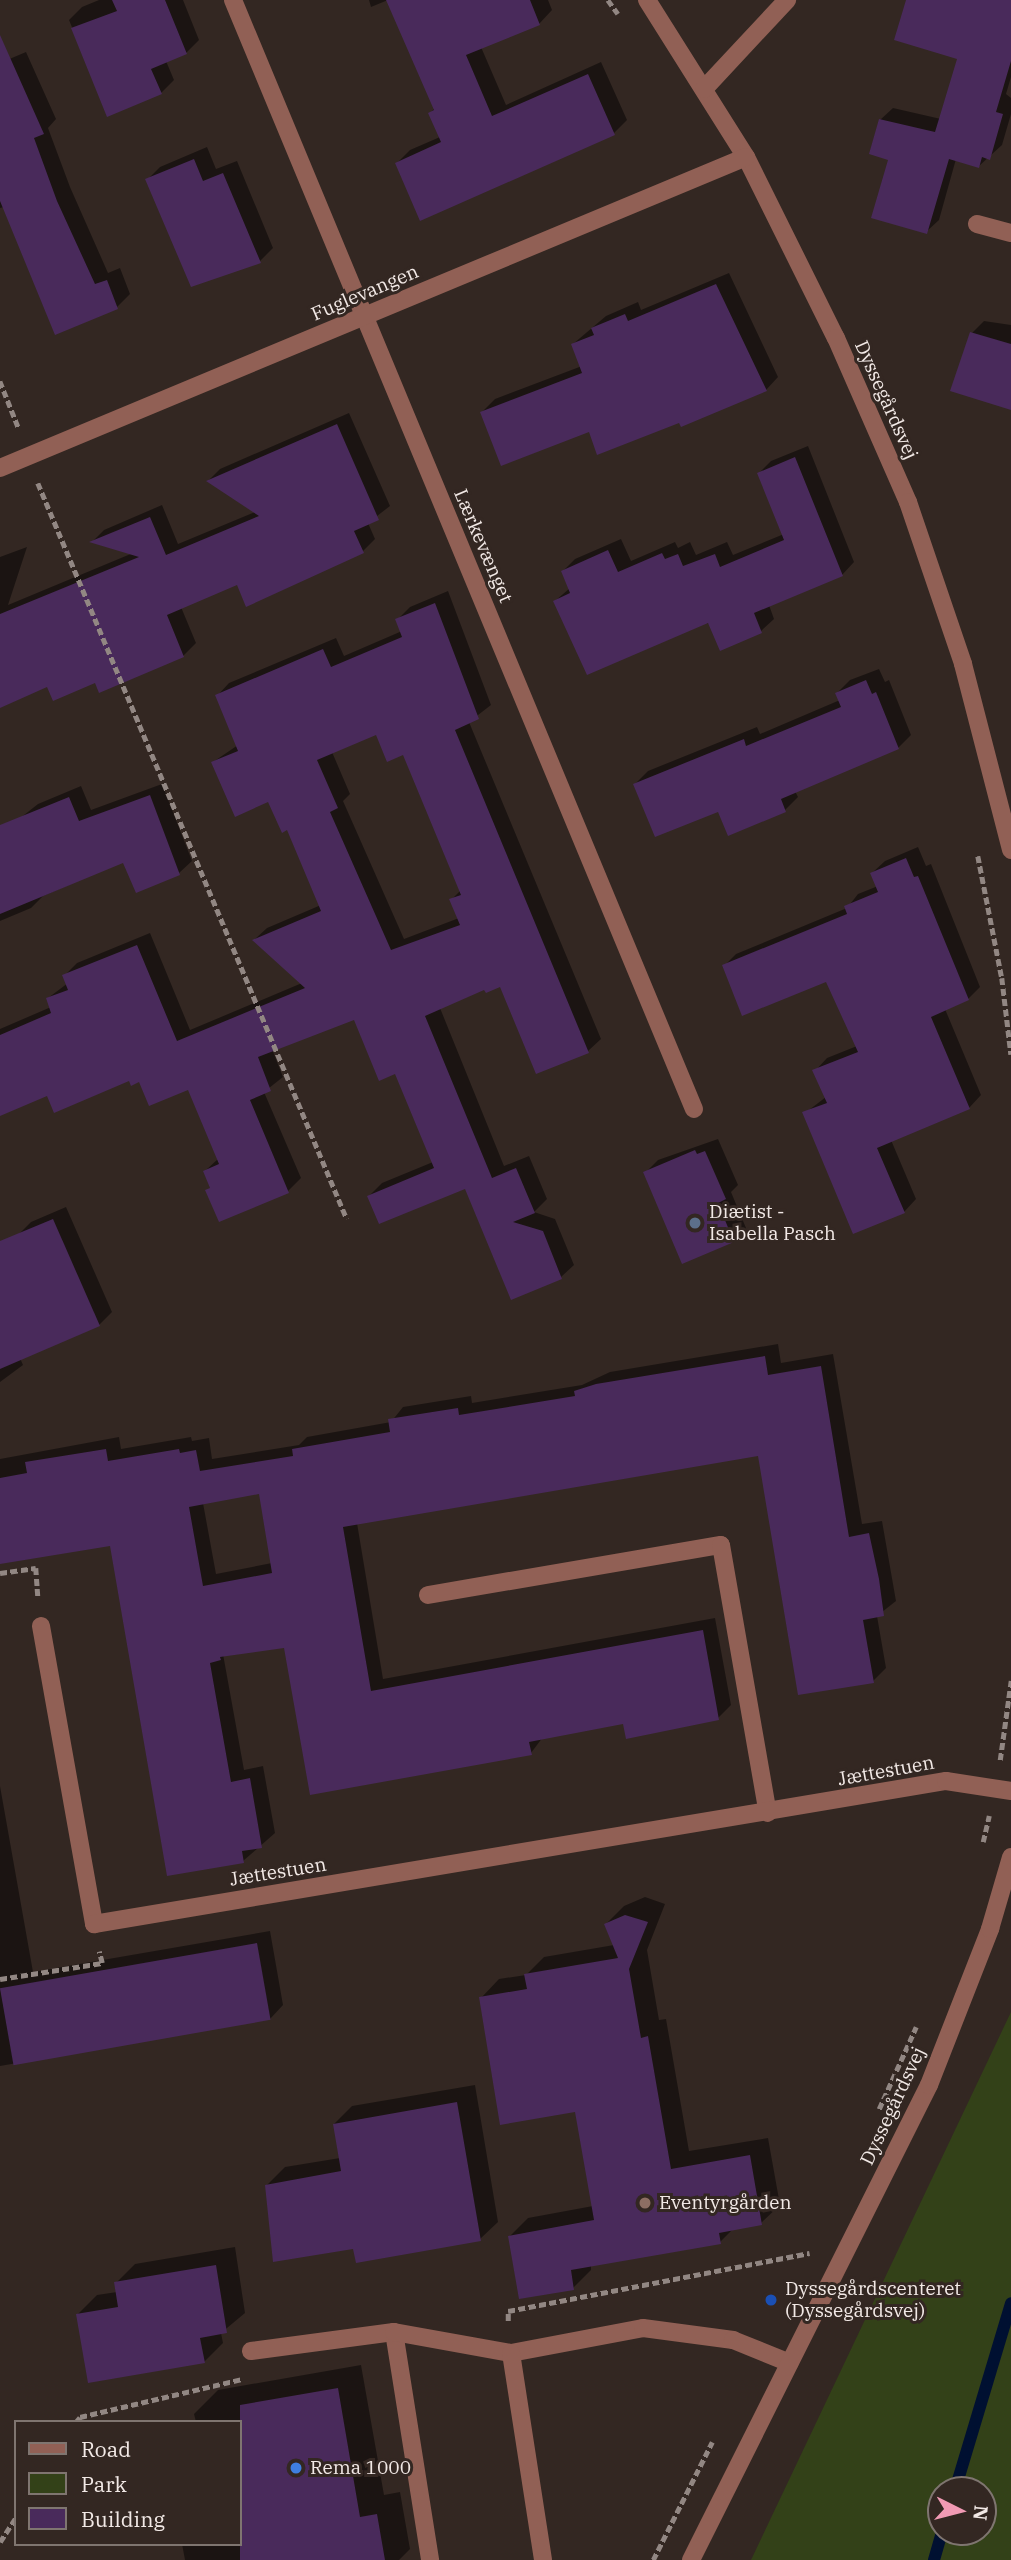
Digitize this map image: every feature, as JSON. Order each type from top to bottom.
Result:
[{"type":"street","name":"Lærkevænget","points":[[233,0],[694,1109]]},
{"type":"street","name":"Dyssegårdsvej","points":[[647,0],[746,157],[836,338],[908,502],[963,664],[1011,844]]},
{"type":"street","points":[[704,89],[787,0]]},
{"type":"street","name":"Fuglevangen","points":[[0,468],[746,157]]},
{"type":"street","points":[[977,224],[1011,233]]},
{"type":"street","points":[[428,1595],[722,1545],[768,1813]]},
{"type":"street","points":[[41,1626],[94,1924]]},
{"type":"street","name":"Jættestuen","points":[[94,1924],[946,1781],[1004,1789]]},
{"type":"street","name":"Dyssegårdsvej","points":[[691,2560],[929,2085],[990,1928],[1011,1857]]},
{"type":"street","points":[[251,2351],[394,2332],[511,2353],[643,2328],[733,2340],[790,2363]]},
{"type":"street","points":[[394,2332],[429,2560]]},
{"type":"street","points":[[511,2353],[543,2560]]},
{"type":"path","points":[[608,0],[626,25]]},
{"type":"path","points":[[0,381],[28,457],[347,1219]]},
{"type":"path","points":[[977,850],[1002,978],[1011,1054]]},
{"type":"path","points":[[0,1573],[36,1568],[41,1626]]},
{"type":"path","points":[[980,1850],[1004,1789],[1011,1681]]},
{"type":"path","points":[[0,1979],[102,1963],[94,1924]]},
{"type":"path","points":[[877,2114],[919,2019]]},
{"type":"path","points":[[804,2264],[812,2246]]},
{"type":"path","points":[[511,2353],[508,2311],[809,2253]]},
{"type":"path","points":[[78,2420],[80,2417],[241,2382],[251,2351]]},
{"type":"path","points":[[653,2560],[715,2437]]},
{"type":"path","points":[[0,2542],[14,2520]]},
{"type":"green space","points":[[1011,2012],[1011,2560],[751,2560]]},
{"type":"building","points":[[112,0],[165,0],[187,54],[151,69],[162,94],[107,117],[71,28],[117,11]]},
{"type":"building","points":[[386,0],[530,0],[540,25],[466,55],[492,116],[588,74],[615,135],[420,221],[395,163],[441,142],[428,113],[434,110]]},
{"type":"building","points":[[906,0],[1011,0],[1011,61],[996,112],[1003,114],[990,160],[982,157],[979,168],[949,159],[927,234],[871,218],[888,160],[869,154],[879,119],[935,132],[957,59],[894,40]]},
{"type":"building","points":[[0,35],[44,134],[34,138],[57,201],[95,284],[107,280],[118,309],[55,335],[0,201]]},
{"type":"building","points":[[194,159],[203,181],[223,173],[261,263],[191,287],[145,179]]},
{"type":"building","points":[[716,284],[767,391],[681,427],[679,423],[597,455],[589,432],[501,466],[480,412],[582,373],[571,344],[594,335],[591,328],[625,314],[628,321]]},
{"type":"building","points":[[970,332],[1011,344],[1011,410],[950,391]]},
{"type":"building","points":[[337,424],[379,520],[354,531],[364,553],[246,607],[237,585],[167,615],[184,657],[99,693],[95,683],[53,701],[47,687],[0,708],[0,614],[139,557],[89,542],[150,517],[166,555],[259,516],[206,481]]},
{"type":"building","points":[[795,457],[843,576],[754,613],[762,633],[720,651],[708,623],[587,675],[553,601],[570,593],[561,571],[608,550],[618,572],[662,553],[665,559],[678,554],[683,566],[715,554],[720,567],[784,540],[757,473]]},
{"type":"building","points":[[435,603],[479,719],[455,730],[589,1053],[536,1074],[500,987],[486,993],[484,990],[425,1016],[492,1178],[516,1168],[535,1213],[513,1222],[543,1231],[562,1279],[511,1300],[465,1189],[379,1224],[367,1196],[434,1168],[395,1074],[379,1081],[354,1020],[258,1057],[271,1091],[250,1100],[289,1193],[219,1222],[205,1190],[210,1188],[203,1171],[219,1164],[188,1090],[149,1106],[139,1082],[131,1086],[129,1081],[54,1113],[47,1096],[0,1116],[0,1035],[51,1013],[46,998],[68,990],[62,975],[137,945],[177,1041],[305,988],[252,940],[321,911],[287,830],[282,833],[268,802],[235,817],[211,762],[238,751],[215,695],[323,649],[331,667],[402,637],[395,619]],"holes":[[[376,735],[387,762],[403,755],[461,895],[449,899],[460,925],[391,950],[330,812],[338,808],[317,760]]]},
{"type":"building","points":[[866,680],[872,694],[876,692],[899,749],[781,799],[786,812],[728,836],[718,812],[655,837],[633,784],[744,739],[746,746],[841,707],[835,693]]},
{"type":"building","points":[[150,795],[180,875],[136,893],[123,863],[0,914],[0,825],[69,797],[79,821]]},
{"type":"building","points":[[906,858],[914,877],[918,876],[969,1000],[931,1017],[970,1109],[877,1148],[905,1213],[853,1234],[802,1112],[827,1103],[812,1070],[858,1052],[826,982],[742,1016],[722,965],[847,914],[844,906],[878,892],[870,873]]},
{"type":"building","name":"Diætist - Isabella Pasch","points":[[695,1150],[697,1154],[705,1151],[726,1199],[718,1203],[734,1242],[682,1264],[643,1172]]},
{"type":"building","points":[[53,1219],[100,1326],[0,1369],[0,1241]]},
{"type":"building","points":[[765,1356],[768,1375],[821,1366],[849,1537],[869,1533],[879,1579],[884,1616],[863,1620],[874,1683],[798,1695],[758,1456],[343,1527],[371,1691],[703,1630],[719,1720],[626,1739],[623,1724],[529,1742],[532,1755],[310,1795],[284,1648],[220,1657],[221,1660],[210,1663],[231,1782],[250,1778],[262,1848],[242,1851],[244,1863],[167,1876],[110,1546],[0,1564],[0,1478],[27,1473],[25,1462],[106,1449],[108,1461],[179,1449],[180,1453],[196,1450],[200,1471],[293,1456],[292,1449],[390,1432],[388,1419],[458,1408],[459,1415],[575,1396],[574,1391],[596,1384]],"holes":[[[259,1494],[272,1573],[203,1586],[189,1507]]]},
{"type":"building","points":[[625,1915],[648,1922],[629,1969],[641,2038],[648,2036],[671,2169],[750,2155],[762,2225],[719,2233],[721,2244],[571,2270],[574,2290],[519,2299],[508,2236],[594,2220],[575,2112],[500,2125],[479,1997],[527,1989],[524,1974],[618,1958],[604,1924]]},
{"type":"building","points":[[257,1943],[271,2020],[14,2065],[0,1988]]},
{"type":"building","points":[[457,2102],[481,2241],[356,2263],[353,2249],[273,2262],[265,2185],[341,2171],[333,2124]]},
{"type":"building","points":[[216,2265],[227,2333],[200,2338],[205,2363],[88,2383],[76,2314],[118,2307],[114,2282]]},
{"type":"building","name":"Rema 1000","points":[[338,2388],[360,2517],[377,2514],[385,2560],[240,2560],[240,2405]]},
{"type":"waterway","points":[[959,2476],[1011,2303]]},
{"type":"waterway","points":[[934,2560],[938,2546]]},
{"type":"place","name":"Diætist - Isabella Pasch","points":[[695,1223]]},
{"type":"place","name":"Eventyrgården","points":[[645,2203]]},
{"type":"place","name":"Dyssegårdscenteret (Dyssegårdsvej)","points":[[771,2300]]},
{"type":"place","name":"Rema 1000","points":[[296,2468]]}]
